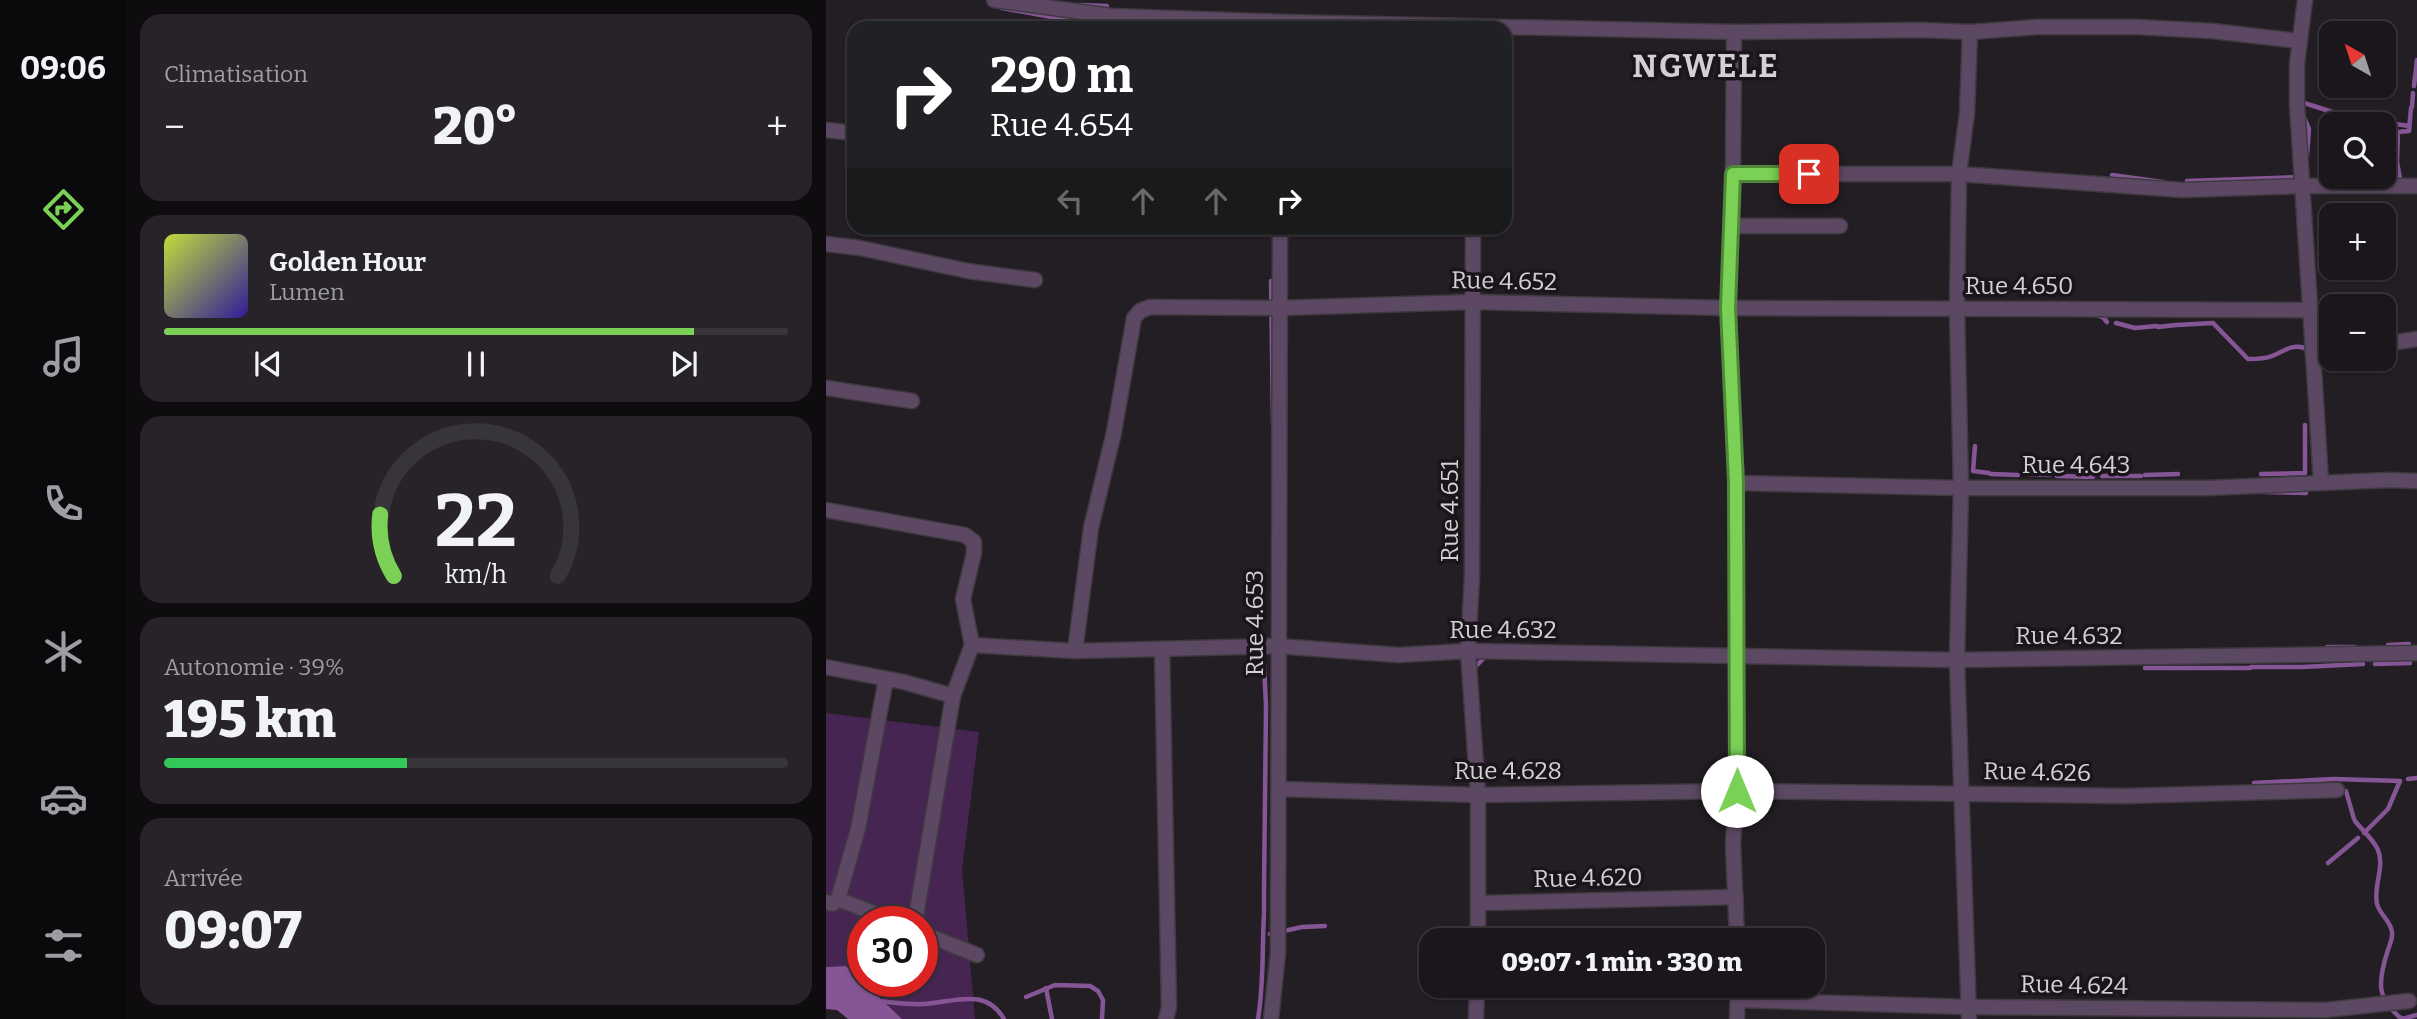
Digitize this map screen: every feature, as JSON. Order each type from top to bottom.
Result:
[{"type":"street","points":[[994,0],[1112,16],[1208,21]]},
{"type":"street","points":[[2305,0],[2299,41],[2297,104],[2321,482]]},
{"type":"street","points":[[1512,28],[1734,32],[1970,32],[2036,27],[2137,27],[2212,31],[2299,41]]},
{"type":"street","points":[[1734,32],[1728,308],[1736,482],[1737,791],[1732,843],[1737,928]]},
{"type":"street","points":[[1969,1013],[1957,660],[1961,488],[1957,309],[1959,174],[1967,113],[1970,32]]},
{"type":"street","points":[[826,130],[847,132]]},
{"type":"street","points":[[1733,174],[1959,174],[2182,190],[2417,186]]},
{"type":"street","points":[[1731,226],[1840,226]]},
{"type":"street","name":"Rue 4.653","points":[[1271,1019],[1278,953],[1280,235]]},
{"type":"street","name":"Rue 4.651","points":[[1473,235],[1472,576],[1468,651],[1478,795],[1478,903]]},
{"type":"street","points":[[826,244],[860,248],[968,271],[1035,280]]},
{"type":"street","name":"Rue 4.652","points":[[1278,308],[1473,302],[1728,308]]},
{"type":"street","points":[[1075,651],[1091,528],[1114,432],[1134,318],[1140,311],[1150,307],[1278,308]]},
{"type":"street","name":"Rue 4.650","points":[[1728,308],[2310,310]]},
{"type":"street","points":[[2396,342],[2417,339]]},
{"type":"street","points":[[2313,354],[2319,353]]},
{"type":"street","points":[[826,388],[912,401]]},
{"type":"street","name":"Rue 4.643","points":[[1736,482],[1961,488],[2208,488],[2321,482],[2417,481]]},
{"type":"street","points":[[826,510],[965,536],[974,542],[963,599],[972,645],[953,696],[917,906]]},
{"type":"street","name":"Rue 4.632","points":[[972,645],[1075,651],[1278,646],[1398,655],[1468,651],[1957,660],[2417,653]]},
{"type":"street","points":[[1163,649],[1169,1007],[1166,1019]]},
{"type":"street","points":[[826,667],[953,696]]},
{"type":"street","points":[[849,906],[832,900],[858,829],[886,679]]},
{"type":"street","name":"Rue 4.628","points":[[1279,789],[1478,795],[1737,791]]},
{"type":"street","name":"Rue 4.626","points":[[1737,791],[2124,796],[2337,790]]},
{"type":"street","name":"Rue 4.620","points":[[1478,903],[1736,897]]},
{"type":"street","points":[[1478,903],[1478,928]]},
{"type":"street","points":[[938,939],[977,955]]},
{"type":"street","points":[[1476,1019],[1477,998]]},
{"type":"street","points":[[1737,1019],[1738,998]]},
{"type":"street","name":"Rue 4.624","points":[[1796,998],[1969,1013],[2326,1010],[2409,1001]]},
{"type":"shaded area","points":[[826,713],[979,732],[962,869],[975,1019],[902,1019],[879,997],[938,997],[938,906],[847,906],[846,966],[826,967]]},
{"type":"shaded area","points":[[826,967],[847,967],[847,997],[879,997],[902,1019],[848,1019],[837,1010],[826,1009]]},
{"type":"waterway","points":[[1079,5],[1107,6]]},
{"type":"waterway","points":[[1002,8],[1074,21]]},
{"type":"waterway","points":[[2414,86],[2417,60]]},
{"type":"waterway","points":[[2412,107],[2413,93]]},
{"type":"waterway","points":[[2301,102],[2348,117],[2409,126]]},
{"type":"waterway","points":[[2401,184],[2397,162],[2398,132],[2409,131],[2411,108]]},
{"type":"waterway","points":[[2302,113],[2309,129],[2307,155]]},
{"type":"waterway","points":[[2112,175],[2163,182]]},
{"type":"waterway","points":[[2187,181],[2300,177]]},
{"type":"waterway","points":[[1271,281],[1273,423]]},
{"type":"waterway","points":[[2095,315],[2103,317],[2107,322]]},
{"type":"waterway","points":[[2116,323],[2135,328],[2157,326]]},
{"type":"waterway","points":[[2177,325],[2213,323],[2248,359],[2266,358],[2295,347],[2305,348],[2308,354]]},
{"type":"waterway","points":[[2158,327],[2176,325]]},
{"type":"waterway","points":[[2261,474],[2305,473],[2305,425]]},
{"type":"waterway","points":[[1975,446],[1973,471],[1989,473]]},
{"type":"waterway","points":[[1991,474],[2018,475]]},
{"type":"waterway","points":[[2026,474],[2050,475]]},
{"type":"waterway","points":[[2145,475],[2178,474]]},
{"type":"waterway","points":[[2057,476],[2093,477]]},
{"type":"waterway","points":[[2102,476],[2141,476]]},
{"type":"waterway","points":[[2262,492],[2306,493]]},
{"type":"waterway","points":[[2388,645],[2409,644]]},
{"type":"waterway","points":[[2327,647],[2355,647],[2355,650]]},
{"type":"waterway","points":[[1474,668],[1487,655]]},
{"type":"waterway","points":[[1264,663],[1264,889]]},
{"type":"waterway","points":[[2375,664],[2410,663]]},
{"type":"waterway","points":[[2302,667],[2363,664]]},
{"type":"waterway","points":[[2251,667],[2301,667]]},
{"type":"waterway","points":[[2145,668],[2250,668]]},
{"type":"waterway","points":[[2408,779],[2417,778]]},
{"type":"waterway","points":[[2254,783],[2333,779]]},
{"type":"waterway","points":[[2334,779],[2400,781],[2388,809],[2364,833]]},
{"type":"waterway","points":[[2340,791],[2346,791],[2354,819]]},
{"type":"waterway","points":[[2355,821],[2374,843],[2380,857],[2377,904],[2390,925],[2392,935],[2382,973],[2383,997],[2402,1019],[2417,1015]]},
{"type":"waterway","points":[[2328,863],[2358,838]]},
{"type":"waterway","points":[[1264,890],[1264,911]]},
{"type":"waterway","points":[[1258,1019],[1264,913]]},
{"type":"waterway","points":[[1270,934],[1302,927],[1325,926]]},
{"type":"waterway","points":[[1026,997],[1055,985],[1090,986],[1098,991],[1103,1000],[1102,1019]]},
{"type":"waterway","points":[[1046,988],[1052,1019]]},
{"type":"waterway","points":[[878,1001],[917,1004],[978,999],[996,1009],[1004,1019]]},
{"type":"district","name":"NGWELE","points":[[1706,66]]},
{"type":"route","points":[[1737,791],[1736,482],[1728,308],[1733,174],[1809,174]]}]
